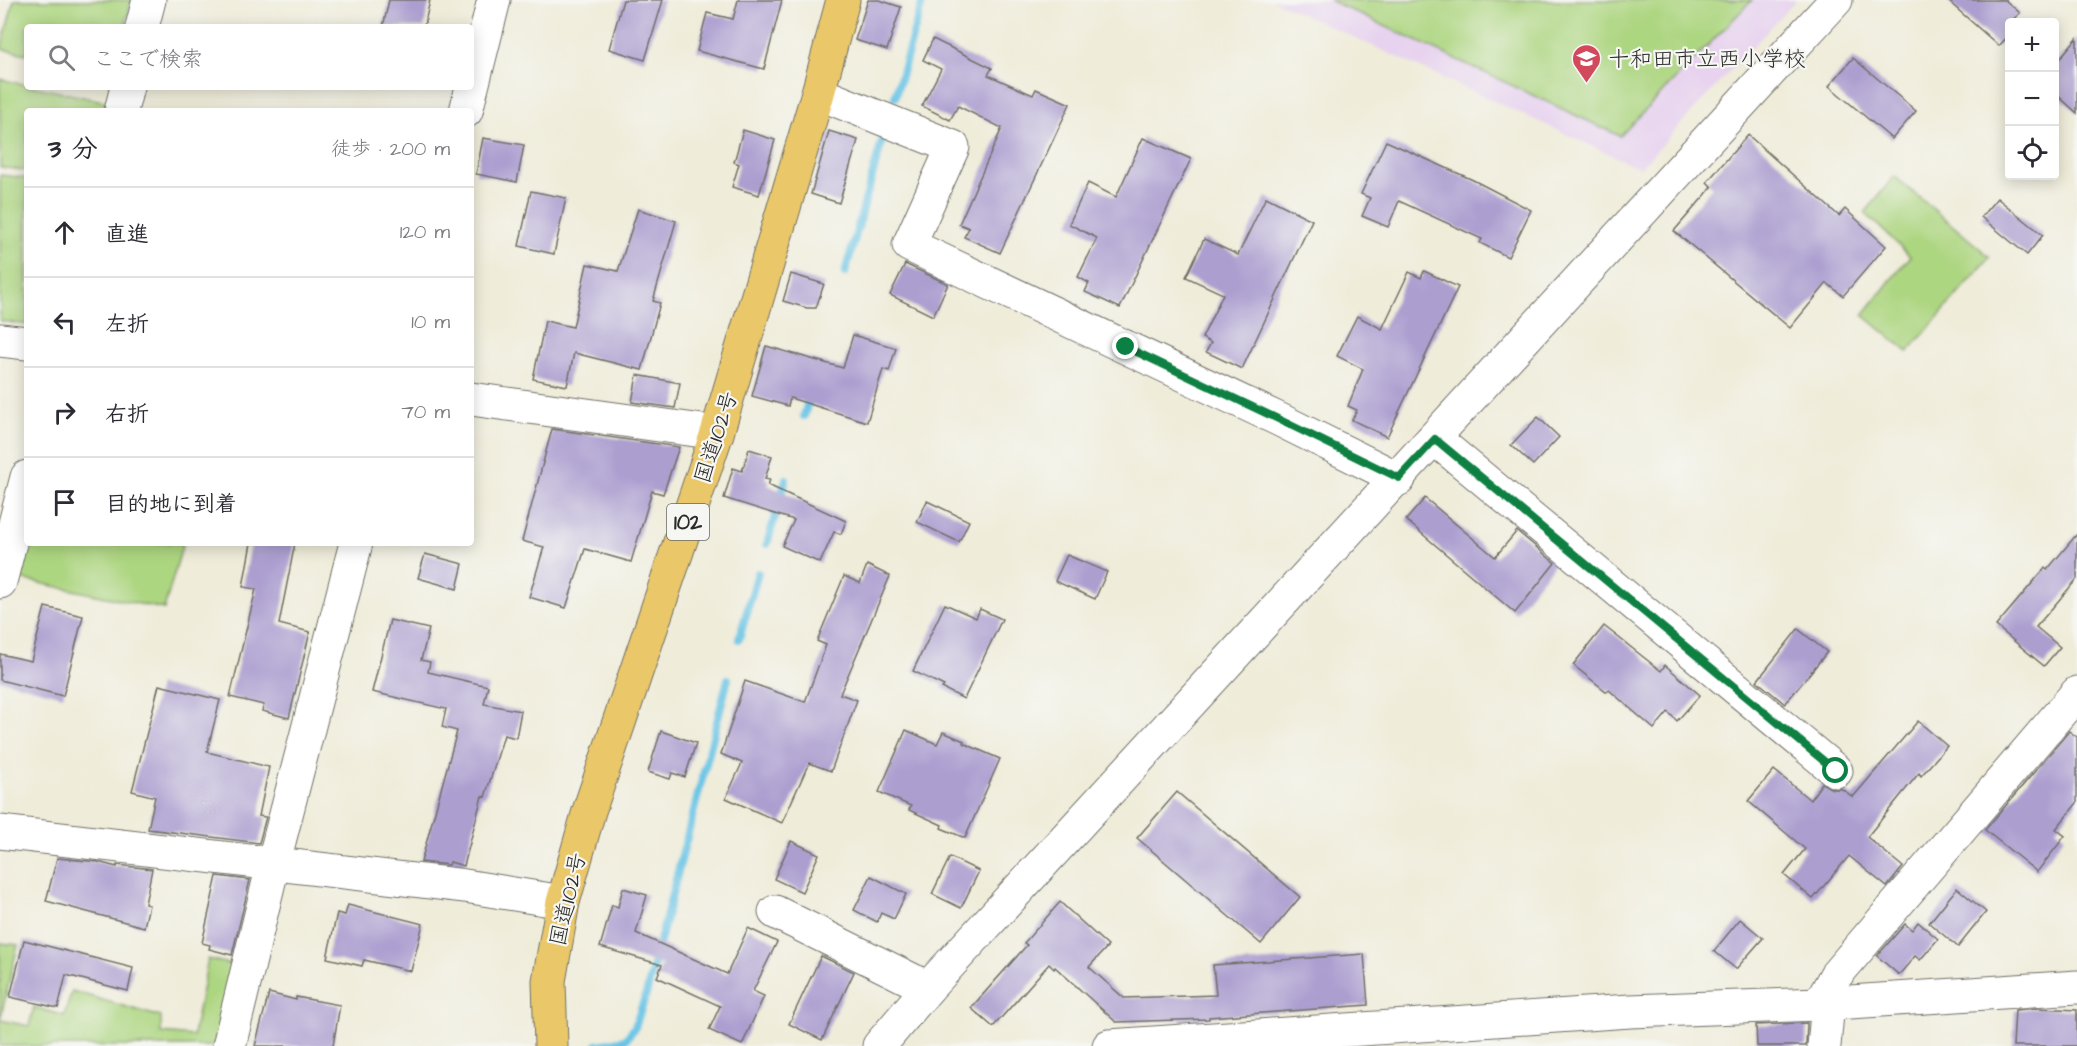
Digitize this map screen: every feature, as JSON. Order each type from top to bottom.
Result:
[{"type":"highway","name":"国道102号","points":[[551,1046],[549,981],[562,902],[590,811],[717,434],[818,93],[843,0]]},
{"type":"street","points":[[143,24],[149,0]]},
{"type":"street","points":[[474,79],[494,0]]},
{"type":"street","points":[[879,1046],[928,988],[1435,439],[1836,0]]},
{"type":"street","points":[[122,108],[126,90]]},
{"type":"street","points":[[467,108],[471,90]]},
{"type":"street","points":[[818,93],[953,147],[909,245],[1399,478]]},
{"type":"street","points":[[0,340],[24,343]]},
{"type":"street","points":[[474,399],[717,434]]},
{"type":"street","points":[[1435,439],[1836,771]]},
{"type":"street","points":[[0,582],[24,489]]},
{"type":"street","points":[[229,1046],[355,546]]},
{"type":"street","points":[[1824,1046],[1824,1004],[1836,975],[2077,693]]},
{"type":"street","points":[[0,832],[465,886],[562,902]]},
{"type":"street","points":[[775,912],[928,988]]},
{"type":"street","points":[[1109,1046],[1630,1011],[1824,1004],[2077,987]]},
{"type":"shaded area","name":"十和田市立西小学校","points":[[1272,0],[1796,0],[1640,168]]},
{"type":"green space","points":[[14,0],[132,0],[125,24],[24,24],[24,53],[1,49]]},
{"type":"green space","name":"十和田市立西小学校","points":[[1329,0],[1752,0],[1620,136]]},
{"type":"green space","points":[[0,79],[24,84],[24,90],[50,90],[108,102],[107,108],[24,108],[24,171],[0,167]]},
{"type":"green space","points":[[0,175],[24,178],[24,325],[0,321]]},
{"type":"green space","points":[[1894,176],[1990,257],[1908,352],[1863,315],[1910,256],[1865,213]]},
{"type":"green space","points":[[27,546],[182,546],[164,609],[20,579]]},
{"type":"green space","points":[[0,943],[18,945],[0,1020]]},
{"type":"green space","points":[[208,959],[238,966],[217,1046],[0,1046],[0,1020],[29,1026],[34,1007],[64,1016],[72,991],[161,1017],[161,1033],[193,1036]]},
{"type":"building","points":[[389,0],[430,0],[425,24],[384,24]]},
{"type":"building","points":[[623,0],[663,0],[645,60],[609,49]]},
{"type":"building","points":[[738,0],[782,0],[764,69],[697,51],[707,13],[733,19]]},
{"type":"building","points":[[868,0],[879,0],[901,7],[887,50],[855,40]]},
{"type":"building","points":[[1947,0],[2005,0],[2020,13],[2014,18],[2005,18],[2005,39],[1999,46]]},
{"type":"building","points":[[2077,38],[2077,113],[2059,97],[2059,59]]},
{"type":"building","points":[[933,39],[992,68],[988,75],[1033,95],[1036,89],[1070,104],[1000,253],[964,237],[969,228],[959,224],[1002,128],[958,106],[950,120],[922,106],[941,69],[923,60]]},
{"type":"building","points":[[1853,58],[1916,111],[1892,139],[1829,86]]},
{"type":"building","points":[[743,130],[775,140],[759,195],[732,187],[739,164],[734,162]]},
{"type":"building","points":[[829,131],[858,140],[839,203],[811,194]]},
{"type":"building","points":[[1748,135],[1839,216],[1845,209],[1886,246],[1843,296],[1827,283],[1790,328],[1674,231],[1712,187],[1707,182]]},
{"type":"building","points":[[483,138],[524,145],[517,182],[476,174]]},
{"type":"building","points":[[1143,138],[1191,159],[1120,308],[1085,292],[1089,283],[1078,277],[1097,238],[1069,224],[1088,183],[1116,197]]},
{"type":"building","points":[[1386,141],[1473,180],[1531,210],[1508,257],[1480,243],[1482,239],[1399,201],[1388,227],[1362,216],[1370,198],[1361,194]]},
{"type":"building","points":[[531,191],[566,198],[554,254],[519,246]]},
{"type":"building","points":[[1266,197],[1312,220],[1242,369],[1206,352],[1211,343],[1202,338],[1223,294],[1186,277],[1204,239],[1238,255]]},
{"type":"building","points":[[1997,198],[2043,235],[2027,255],[1981,217]]},
{"type":"building","points":[[638,209],[676,221],[653,301],[660,303],[642,370],[574,353],[567,386],[533,379],[545,321],[573,327],[587,264],[618,271]]},
{"type":"building","points":[[905,264],[948,284],[933,316],[890,295]]},
{"type":"building","points":[[1424,271],[1458,287],[1387,437],[1352,420],[1357,410],[1348,406],[1363,369],[1337,356],[1357,316],[1382,329],[1409,272],[1421,278]]},
{"type":"building","points":[[791,274],[824,284],[816,308],[807,308],[783,301]]},
{"type":"building","points":[[853,335],[896,348],[889,371],[883,369],[867,422],[790,398],[788,406],[752,396],[766,346],[843,368]]},
{"type":"building","points":[[637,375],[680,383],[675,408],[632,402]]},
{"type":"building","points":[[1538,417],[1559,437],[1533,465],[1511,445]]},
{"type":"building","points":[[552,429],[679,447],[663,494],[652,491],[631,562],[585,549],[566,608],[529,597],[544,547],[522,541]]},
{"type":"building","points":[[749,449],[772,456],[765,479],[770,480],[768,485],[846,521],[841,534],[834,532],[820,563],[782,546],[794,520],[724,498],[733,468],[742,471]]},
{"type":"building","points":[[1425,498],[1495,557],[1517,531],[1555,563],[1515,613],[1406,520]]},
{"type":"building","points":[[927,501],[969,521],[959,542],[917,522]]},
{"type":"building","points":[[2077,534],[2077,579],[2036,627],[2060,647],[2044,666],[1996,626]]},
{"type":"building","points":[[250,546],[294,546],[279,624],[310,632],[289,718],[262,711],[264,705],[230,697],[256,589],[243,587]]},
{"type":"building","points":[[425,554],[463,564],[457,589],[418,578]]},
{"type":"building","points":[[1067,555],[1107,572],[1095,599],[1055,581]]},
{"type":"building","points":[[867,565],[890,576],[840,694],[857,700],[831,771],[809,763],[782,823],[726,798],[742,763],[721,754],[745,681],[805,702],[826,645],[817,641],[844,576],[860,583]]},
{"type":"building","points":[[945,604],[976,618],[980,609],[1002,619],[964,699],[913,671]]},
{"type":"building","points":[[45,607],[83,616],[63,696],[0,680],[0,654],[31,661]]},
{"type":"building","points":[[390,620],[429,629],[421,660],[430,662],[428,672],[488,686],[484,704],[521,711],[516,738],[504,735],[485,797],[482,796],[464,866],[450,862],[449,865],[421,862],[457,731],[442,727],[446,709],[372,692]]},
{"type":"building","points":[[1604,626],[1661,671],[1665,665],[1700,695],[1677,721],[1668,712],[1654,729],[1609,690],[1607,692],[1573,665]]},
{"type":"building","points":[[1798,629],[1827,652],[1785,704],[1757,681]]},
{"type":"building","points":[[159,685],[220,700],[207,752],[269,767],[259,816],[266,817],[259,843],[148,829],[155,797],[132,791]]},
{"type":"building","points":[[1918,721],[1947,746],[1921,776],[1919,773],[1867,837],[1903,867],[1887,887],[1849,856],[1813,899],[1784,875],[1805,849],[1748,801],[1774,770],[1810,800],[1822,783],[1832,789],[1842,789],[1853,797]]},
{"type":"building","points":[[906,730],[937,744],[943,732],[1000,759],[965,838],[909,810],[911,806],[879,792]]},
{"type":"building","points":[[661,731],[696,743],[685,777],[672,773],[670,779],[648,772]]},
{"type":"building","points":[[2069,731],[2077,737],[2077,803],[2056,829],[2065,836],[2037,872],[1985,830]]},
{"type":"building","points":[[1177,792],[1300,897],[1261,944],[1137,838]]},
{"type":"building","points":[[791,841],[819,854],[802,892],[774,879]]},
{"type":"building","points":[[950,857],[979,871],[961,908],[932,894]]},
{"type":"building","points":[[57,858],[98,862],[117,867],[117,865],[152,869],[145,904],[149,905],[144,927],[46,901]]},
{"type":"building","points":[[217,876],[250,880],[232,955],[209,949],[210,945],[202,943]]},
{"type":"building","points":[[871,876],[906,894],[894,919],[881,913],[877,922],[854,910]]},
{"type":"building","points":[[623,888],[647,895],[636,933],[727,974],[748,928],[777,942],[753,991],[764,996],[742,1045],[709,1030],[720,1006],[657,977],[662,965],[600,947],[612,905],[618,907]]},
{"type":"building","points":[[1957,888],[1986,912],[1958,947],[1929,923]]},
{"type":"building","points":[[1060,902],[1108,946],[1089,967],[1124,998],[1216,995],[1213,965],[1364,954],[1368,1005],[1209,1017],[1209,1019],[1116,1022],[1049,964],[993,1027],[971,1008],[1027,945],[1024,943]]},
{"type":"building","points":[[348,905],[423,924],[411,971],[364,960],[362,966],[327,958],[337,913],[345,915]]},
{"type":"building","points":[[1740,919],[1763,938],[1736,969],[1714,951]]},
{"type":"building","points":[[1918,922],[1938,939],[1920,960],[1915,956],[1899,975],[1877,956],[1905,924],[1912,930]]},
{"type":"building","points":[[24,940],[133,968],[128,991],[66,975],[58,1008],[10,997]]},
{"type":"building","points":[[821,956],[854,972],[822,1040],[789,1024]]},
{"type":"building","points":[[269,993],[296,1000],[296,997],[340,1005],[333,1046],[255,1046]]},
{"type":"building","points":[[2037,1008],[2077,1010],[2077,1046],[2013,1046],[2015,1010]]},
{"type":"building","points":[[1807,1023],[1806,1046],[1757,1046],[1756,1025]]},
{"type":"waterway","points":[[895,97],[923,0]]},
{"type":"waterway","points":[[845,273],[882,141]]},
{"type":"waterway","points":[[804,416],[810,394]]},
{"type":"waterway","points":[[767,544],[786,479]]},
{"type":"waterway","points":[[739,639],[758,573]]},
{"type":"waterway","points":[[597,1045],[625,1040],[635,1027],[647,991],[728,679]]},
{"type":"place","name":"十和田市立西小学校","points":[[1587,84]]},
{"type":"route","points":[[1126,347],[1399,478],[1435,439],[1836,771]]}]
